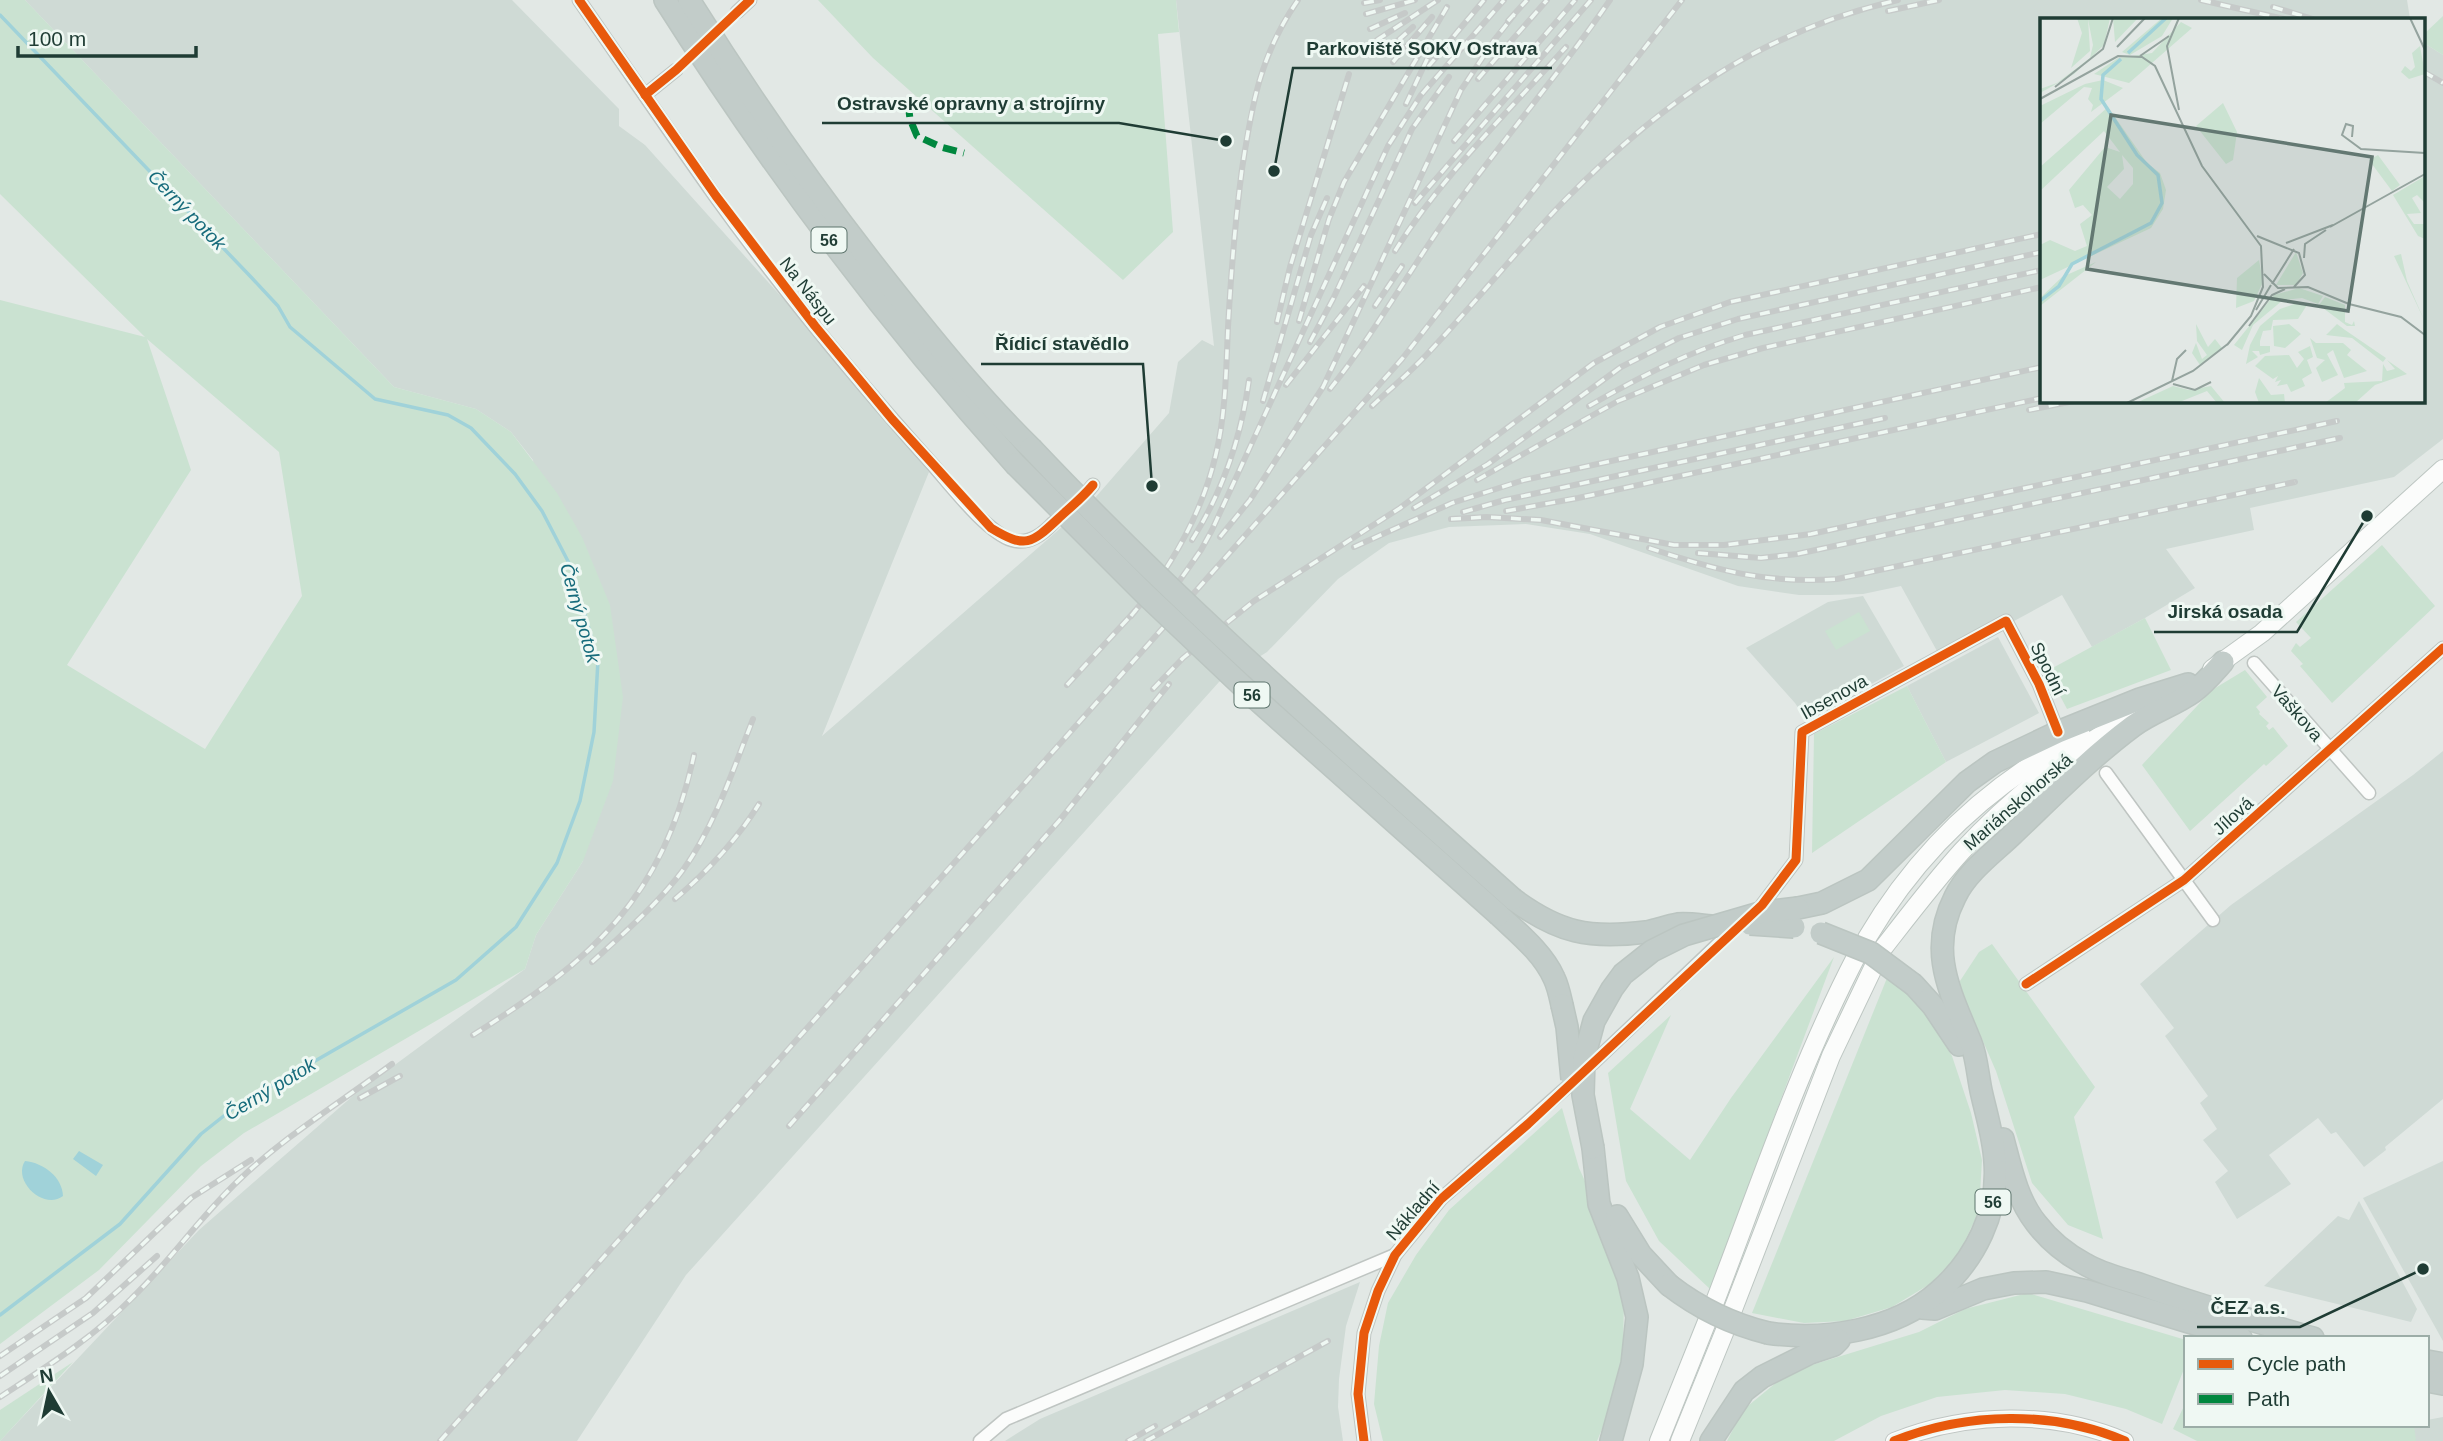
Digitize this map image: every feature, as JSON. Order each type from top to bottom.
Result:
[{"type":"highway","name":"56","points":[[665,0],[738,112],[816,223],[902,333],[1015,464],[1145,594],[1255,698],[1489,906],[1539,955],[1555,978],[1570,1049],[1572,1095],[1604,1185],[1620,1222],[1641,1255],[1669,1285],[1692,1303],[1717,1317],[1768,1333],[1796,1337],[1837,1338],[1908,1312],[1935,1308],[1983,1289],[2046,1282],[2180,1310],[2264,1324],[2306,1336]]},
{"type":"highway","name":"56","points":[[689,0],[762,113],[842,224],[961,372],[1115,537],[1272,684],[1513,899],[1534,914],[1560,928],[1589,934],[1649,932],[1679,924],[1725,930]]},
{"type":"highway","points":[[1976,1070],[1973,1046],[1954,1004],[1943,961],[1947,921],[1954,898],[1963,883],[2094,759],[2135,725],[2194,691],[2223,662]]},
{"type":"highway","points":[[1796,918],[1868,880],[1967,782],[1995,762],[2058,732],[2140,699],[2184,687]]},
{"type":"highway","name":"56","points":[[1592,1148],[1583,1095],[1584,1058],[1594,1021],[1623,974],[1652,951],[1684,935],[1796,918],[1821,933],[1847,941],[1871,953],[1914,985],[1933,1006],[1976,1070],[1995,1105],[2020,1197],[2036,1224],[2064,1251],[2085,1264],[2237,1336]]},
{"type":"highway","name":"56","points":[[1908,1312],[1933,1296],[1963,1268],[1983,1233],[1992,1206],[1996,1161],[1976,1070]]},
{"type":"highway","points":[[1592,1148],[1599,1204],[1628,1278],[1637,1317],[1632,1364],[1611,1440]]},
{"type":"highway","points":[[1712,1441],[1744,1391],[1783,1364],[1837,1338]]},
{"type":"main road","name":"Mariánskohorská","points":[[1884,947],[1928,890],[1993,820],[2082,747],[2223,662],[2281,616],[2443,469]]},
{"type":"main road","name":"Mariánskohorská","points":[[1867,938],[1909,874],[1979,802],[2013,776],[2076,738],[2184,687]]},
{"type":"main road","points":[[1659,1441],[1811,1052],[1857,955]]},
{"type":"main road","points":[[1681,1441],[1831,1056],[1875,964]]},
{"type":"street","name":"Na Náspu","points":[[579,0],[716,196],[815,326],[892,419],[973,510],[991,528],[1012,540],[1026,541],[1041,536],[1053,523]]},
{"type":"street","points":[[737,12],[750,0]]},
{"type":"street","points":[[645,95],[676,70]]},
{"type":"street","name":"Spodní","points":[[2006,621],[2039,684],[2058,732]]},
{"type":"street","name":"Ibsenova","points":[[1762,905],[1796,860],[1802,732],[2006,621]]},
{"type":"street","name":"Jílová","points":[[2026,984],[2184,880],[2443,648]]},
{"type":"street","name":"Vaškova","points":[[2254,663],[2370,793]]},
{"type":"street","points":[[2106,773],[2213,920]]},
{"type":"street","points":[[1592,1064],[1725,930]]},
{"type":"street","name":"Nákladní","points":[[1364,1441],[1359,1394],[1364,1333],[1378,1291],[1395,1255],[1441,1199],[1567,1087]]},
{"type":"street","name":"Nákladní","points":[[980,1441],[1006,1419],[1395,1255]]},
{"type":"street","points":[[1894,1441],[1944,1426],[1999,1419],[2069,1424],[2125,1441]]},
{"type":"shaded area","points":[[25,0],[512,0],[619,109],[619,126],[645,145],[786,302],[929,472],[822,736],[1094,499],[1169,413],[1178,362],[1202,340],[1214,346],[1176,0],[2407,0],[2410,18],[2040,18],[2040,402],[2426,402],[2426,44],[2443,55],[2443,439],[2394,477],[2250,508],[2254,530],[2166,549],[2195,588],[2092,647],[2062,595],[1942,660],[1901,586],[1863,594],[1799,595],[1738,586],[1590,534],[1526,524],[1449,527],[1389,543],[1338,579],[1267,652],[1219,682],[686,1275],[577,1441],[0,1441],[199,1230],[354,1095],[525,969],[536,935],[583,861],[533,460],[511,432],[476,409],[394,387]]},
{"type":"shaded area","points":[[1863,596],[1904,666],[1806,720],[1795,703],[1746,648],[1828,602]]},
{"type":"shaded area","points":[[1998,637],[2039,713],[1946,762],[1907,686]]},
{"type":"shaded area","points":[[2443,751],[2443,1099],[2364,1167],[2336,1132],[2331,1134],[2318,1118],[2269,1155],[2291,1184],[2237,1219],[2215,1182],[2228,1171],[2203,1140],[2217,1129],[2200,1103],[2208,1096],[2165,1036],[2174,1028],[2140,984],[2231,905]]},
{"type":"shaded area","points":[[2443,1161],[2443,1341],[2363,1198]]},
{"type":"shaded area","points":[[2359,1201],[2417,1309],[2411,1322],[2264,1286],[2338,1216],[2349,1220]]},
{"type":"shaded area","points":[[1360,1282],[1346,1326],[1339,1379],[1338,1407],[1343,1441],[1005,1441],[1040,1419]]},
{"type":"shaded area","points":[[2443,1417],[2443,1441],[2415,1441],[2412,1427],[2429,1427],[2429,1420]]},
{"type":"green space","points":[[0,0],[25,0],[394,387],[476,409],[511,432],[557,493],[582,537],[610,605],[623,697],[613,781],[583,861],[536,935],[525,969],[244,1133],[201,1166],[99,1270],[0,1344],[0,300],[145,337],[0,194]],"holes":[[[147,339],[279,452],[302,596],[205,749],[67,665],[191,470]]]},
{"type":"green space","points":[[818,0],[1176,0],[1179,32],[1158,34],[1173,232],[1123,280],[873,58]]},
{"type":"green space","points":[[2443,16],[2443,55],[2426,44],[2426,32]]},
{"type":"green space","points":[[2382,545],[2435,606],[2332,703],[2300,666],[2303,664],[2291,651],[2296,643],[2300,647],[2311,638],[2296,622]]},
{"type":"green space","points":[[1859,612],[1870,631],[1836,650],[1825,631]]},
{"type":"green space","points":[[2145,618],[2171,670],[2067,709],[2047,671]]},
{"type":"green space","points":[[2245,670],[2267,697],[2256,707],[2259,714],[2269,723],[2266,726],[2269,730],[2273,727],[2288,746],[2266,766],[2264,764],[2190,831],[2142,765],[2212,690]]},
{"type":"green space","points":[[1907,686],[1946,762],[1812,853],[1814,734]]},
{"type":"green space","points":[[1992,944],[2095,1087],[2074,1117],[2103,1239],[2068,1225],[2032,1183],[1996,1071],[1958,984],[1979,952]]},
{"type":"green space","points":[[1834,957],[1710,1289],[1659,1241],[1626,1181],[1608,1073],[1671,1015],[1630,1109],[1690,1160],[1731,1098]]},
{"type":"green space","points":[[1887,978],[1921,1006],[1952,1056],[1971,1113],[1982,1160],[1979,1211],[1959,1254],[1930,1284],[1892,1307],[1845,1321],[1804,1323],[1752,1313]]},
{"type":"green space","points":[[1562,1108],[1579,1168],[1604,1223],[1624,1299],[1623,1353],[1605,1422],[1597,1441],[1383,1441],[1374,1404],[1379,1346],[1388,1303],[1416,1255],[1449,1210]]},
{"type":"green space","points":[[2028,1293],[2184,1339],[2184,1369],[2162,1424],[2126,1409],[2065,1394],[2005,1390],[1937,1397],[1881,1416],[1834,1441],[1727,1441],[1743,1410],[1789,1372],[1919,1332],[1965,1309]]},
{"type":"green space","points":[[73,1362],[0,1441],[0,1410]]},
{"type":"green space","points":[[2184,1406],[2184,1427],[2414,1427],[2416,1441],[2197,1441],[2173,1429]]},
{"type":"water","points":[[79,1151],[103,1165],[96,1176],[73,1159]]},
{"type":"water","points":[[25,1161],[51,1172],[62,1189],[63,1196],[47,1200],[32,1192],[23,1177]]},
{"type":"waterway","name":"Černý potok","points":[[0,15],[278,306],[290,327],[375,399],[448,415],[471,428],[515,474],[542,511],[571,567],[598,660],[594,732],[580,801],[557,863],[516,927],[456,980],[235,1107],[201,1134],[120,1224],[0,1315]]},
{"type":"tunnel","points":[[676,70],[737,12]]},
{"type":"railway","points":[[1131,616],[1159,579],[1183,540],[1202,498],[1216,454],[1224,407],[1237,209],[1250,123],[1266,61],[1285,20],[1298,0]]},
{"type":"railway","points":[[1364,3],[1380,0]]},
{"type":"railway","points":[[1366,14],[1415,0]]},
{"type":"railway","points":[[1377,40],[1438,0]]},
{"type":"railway","points":[[1428,67],[1484,0]]},
{"type":"railway","points":[[1171,593],[1212,530],[1388,146],[1421,95],[1504,0]]},
{"type":"railway","points":[[1508,21],[1527,0]]},
{"type":"railway","points":[[1478,79],[1547,0]]},
{"type":"railway","points":[[1454,141],[1575,0]]},
{"type":"railway","points":[[1415,203],[1591,0]]},
{"type":"railway","points":[[1330,389],[1362,346],[1450,213],[1610,0]]},
{"type":"railway","points":[[440,1441],[1402,359],[1682,0]]},
{"type":"railway","points":[[1372,406],[1423,358],[1565,200],[1639,131],[1716,75],[1758,51],[1848,14],[1898,0]]},
{"type":"railway","points":[[1888,11],[1939,0]]},
{"type":"railway","points":[[2201,0],[2280,18]]},
{"type":"railway","points":[[1299,321],[1329,219],[1344,182],[1447,7]]},
{"type":"railway","points":[[2273,7],[2310,18]]},
{"type":"railway","points":[[1370,29],[1405,13]]},
{"type":"railway","points":[[1220,537],[1250,500],[1323,387],[1461,90],[1514,15]]},
{"type":"railway","points":[[1393,62],[1432,17]]},
{"type":"railway","points":[[1384,53],[1413,27]]},
{"type":"railway","points":[[1395,251],[1413,223],[1454,171],[1566,47]]},
{"type":"railway","points":[[1406,104],[1430,53]]},
{"type":"railway","points":[[2426,73],[2443,83]]},
{"type":"railway","points":[[1277,322],[1290,267],[1349,74]]},
{"type":"railway","points":[[1310,342],[1333,299],[1412,129],[1449,77]]},
{"type":"railway","points":[[1263,401],[1311,235],[1327,198]]},
{"type":"railway","points":[[1153,689],[1183,658],[1254,601],[1400,508],[1594,363],[1660,327],[1730,302],[2040,234]]},
{"type":"railway","points":[[1414,508],[1488,464],[1621,367],[1679,338],[1738,319],[2040,252]]},
{"type":"railway","points":[[1375,306],[1402,266]]},
{"type":"railway","points":[[1589,406],[1665,366],[1745,335],[2040,270]]},
{"type":"railway","points":[[1286,385],[1364,286]]},
{"type":"railway","points":[[1477,480],[1618,401],[1704,365],[1763,348],[2040,287]]},
{"type":"railway","points":[[1354,547],[1452,503],[1524,480],[2040,367]]},
{"type":"railway","points":[[1192,540],[1222,483],[1236,443],[1249,380]]},
{"type":"railway","points":[[1506,511],[1578,498],[2040,398]]},
{"type":"railway","points":[[2029,410],[2069,402]]},
{"type":"railway","points":[[1463,512],[1505,500],[1885,418]]},
{"type":"railway","points":[[1451,519],[1487,517],[1541,520],[1674,545],[1724,545],[1811,534],[2337,421]]},
{"type":"railway","points":[[1698,553],[1761,558],[1797,554],[2340,438]]},
{"type":"railway","points":[[1649,548],[1741,574],[1787,579],[1837,579],[2295,482]]},
{"type":"railway","points":[[1067,685],[1135,611]]},
{"type":"railway","points":[[789,1126],[1059,821],[1169,684]]},
{"type":"railway","points":[[592,962],[651,907],[683,870],[714,816],[753,719]]},
{"type":"railway","points":[[473,1035],[554,980],[617,920],[642,887],[663,849],[681,805],[694,755]]},
{"type":"railway","points":[[675,899],[721,855],[759,804]]},
{"type":"railway","points":[[0,1397],[69,1351],[117,1313],[239,1180],[294,1134],[392,1064]]},
{"type":"railway","points":[[360,1098],[400,1076]]},
{"type":"railway","points":[[0,1356],[86,1298],[191,1198],[251,1160]]},
{"type":"railway","points":[[0,1376],[93,1313],[157,1256]]},
{"type":"railway","points":[[1146,1441],[1328,1341]]},
{"type":"railway","points":[[1128,1441],[1155,1426]]},
{"type":"marked path","points":[[908,103],[910,119],[917,136],[941,147],[964,153]]},
{"type":"cycle path","points":[[579,0],[716,196],[815,326],[892,419],[991,528],[1013,539],[1029,540],[1043,532],[1093,485]]},
{"type":"cycle path","points":[[645,95],[676,70],[750,0]]},
{"type":"cycle path","points":[[1364,1441],[1358,1394],[1364,1333],[1378,1291],[1395,1255],[1441,1199],[1528,1124],[1762,905],[1796,860],[1802,732],[2006,621],[2039,684],[2058,732]]},
{"type":"cycle path","points":[[2026,984],[2184,880],[2443,648]]},
{"type":"cycle path","points":[[1894,1441],[1951,1424],[2010,1418],[2069,1424],[2125,1441]]},
{"type":"place","name":"Ostravské opravny a strojírny","points":[[1226,141]]},
{"type":"place","name":"Parkoviště SOKV Ostrava","points":[[1274,171]]},
{"type":"place","name":"Řídicí stavědlo","points":[[1152,486]]},
{"type":"place","name":"Jirská osada","points":[[2367,516]]},
{"type":"place","name":"ČEZ a.s.","points":[[2423,1269]]}]
